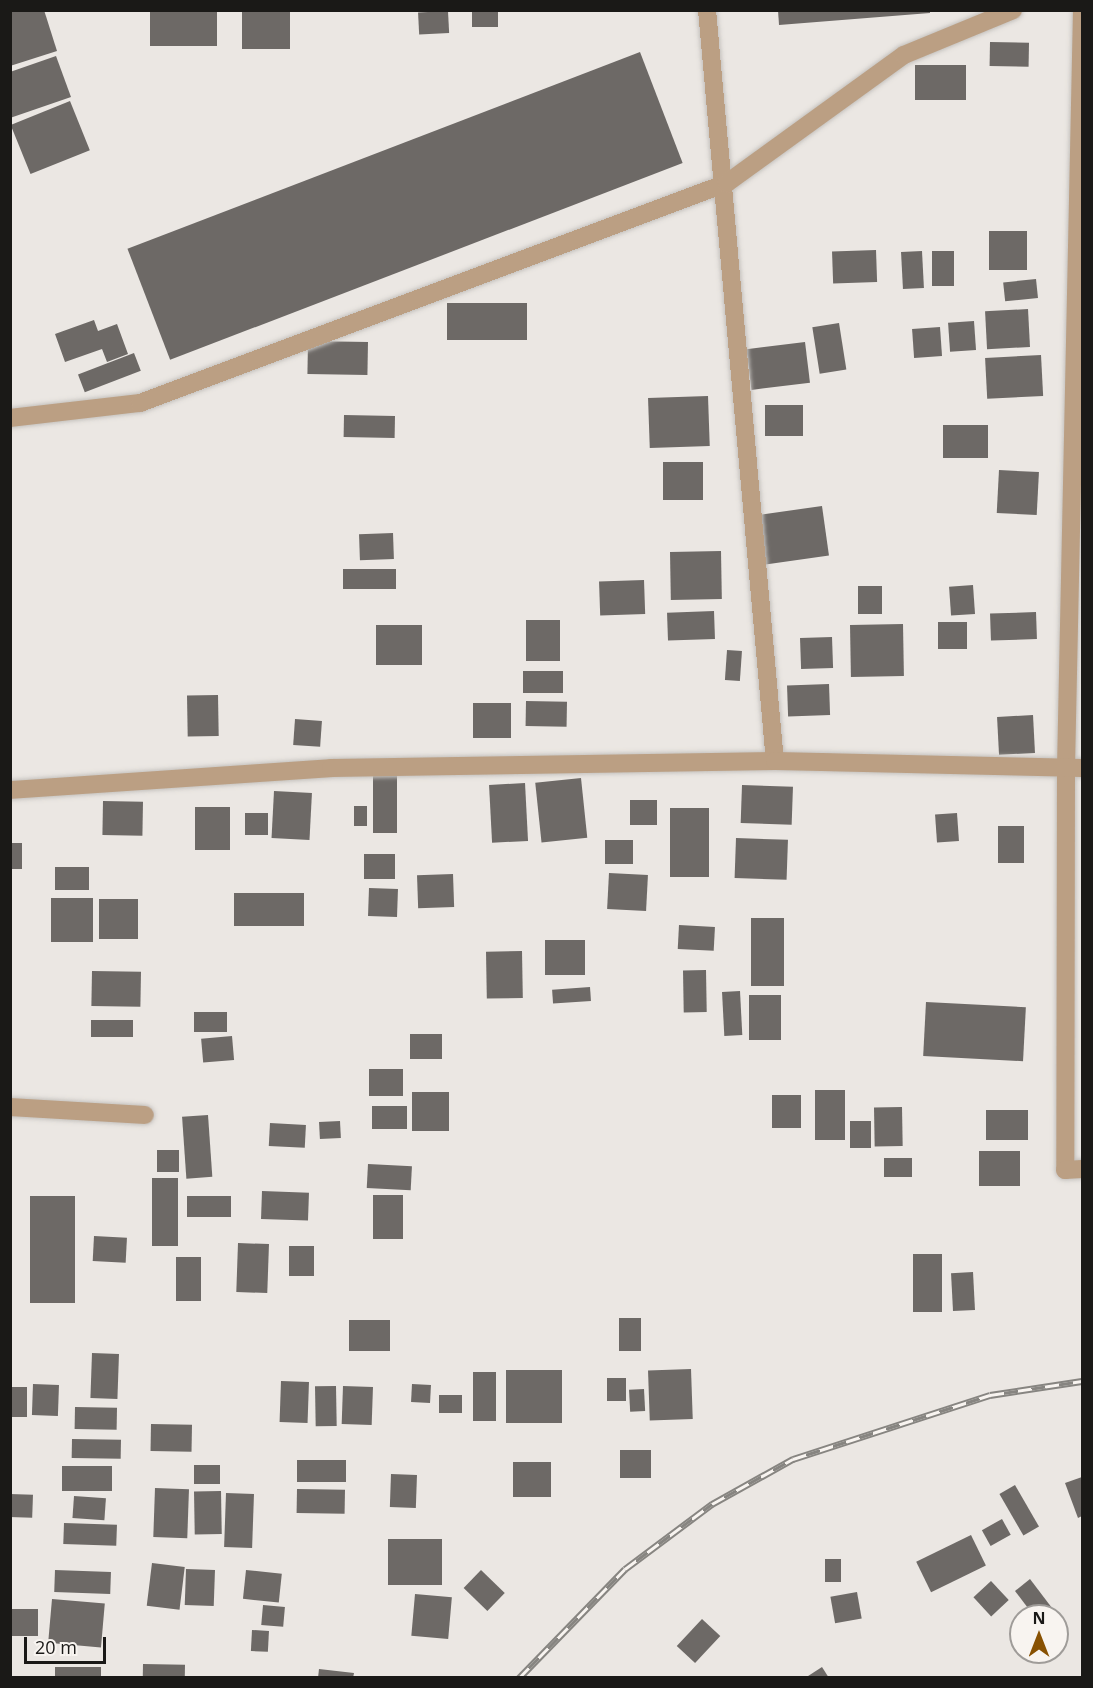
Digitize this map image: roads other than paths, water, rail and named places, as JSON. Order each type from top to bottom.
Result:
[{"type":"street","points":[[707,10],[727,183],[775,761]]},
{"type":"street","points":[[10,418],[140,403],[727,183],[904,55],[1012,10]]},
{"type":"street","points":[[1082,10],[1081,283],[1074,767],[1065,1170],[1083,1169]]},
{"type":"street","points":[[10,790],[331,768],[775,761],[1074,767]]},
{"type":"street","points":[[10,1107],[145,1115]]},
{"type":"railway","points":[[519,1678],[625,1569],[712,1504],[793,1459],[990,1395],[1082,1381]]}]
